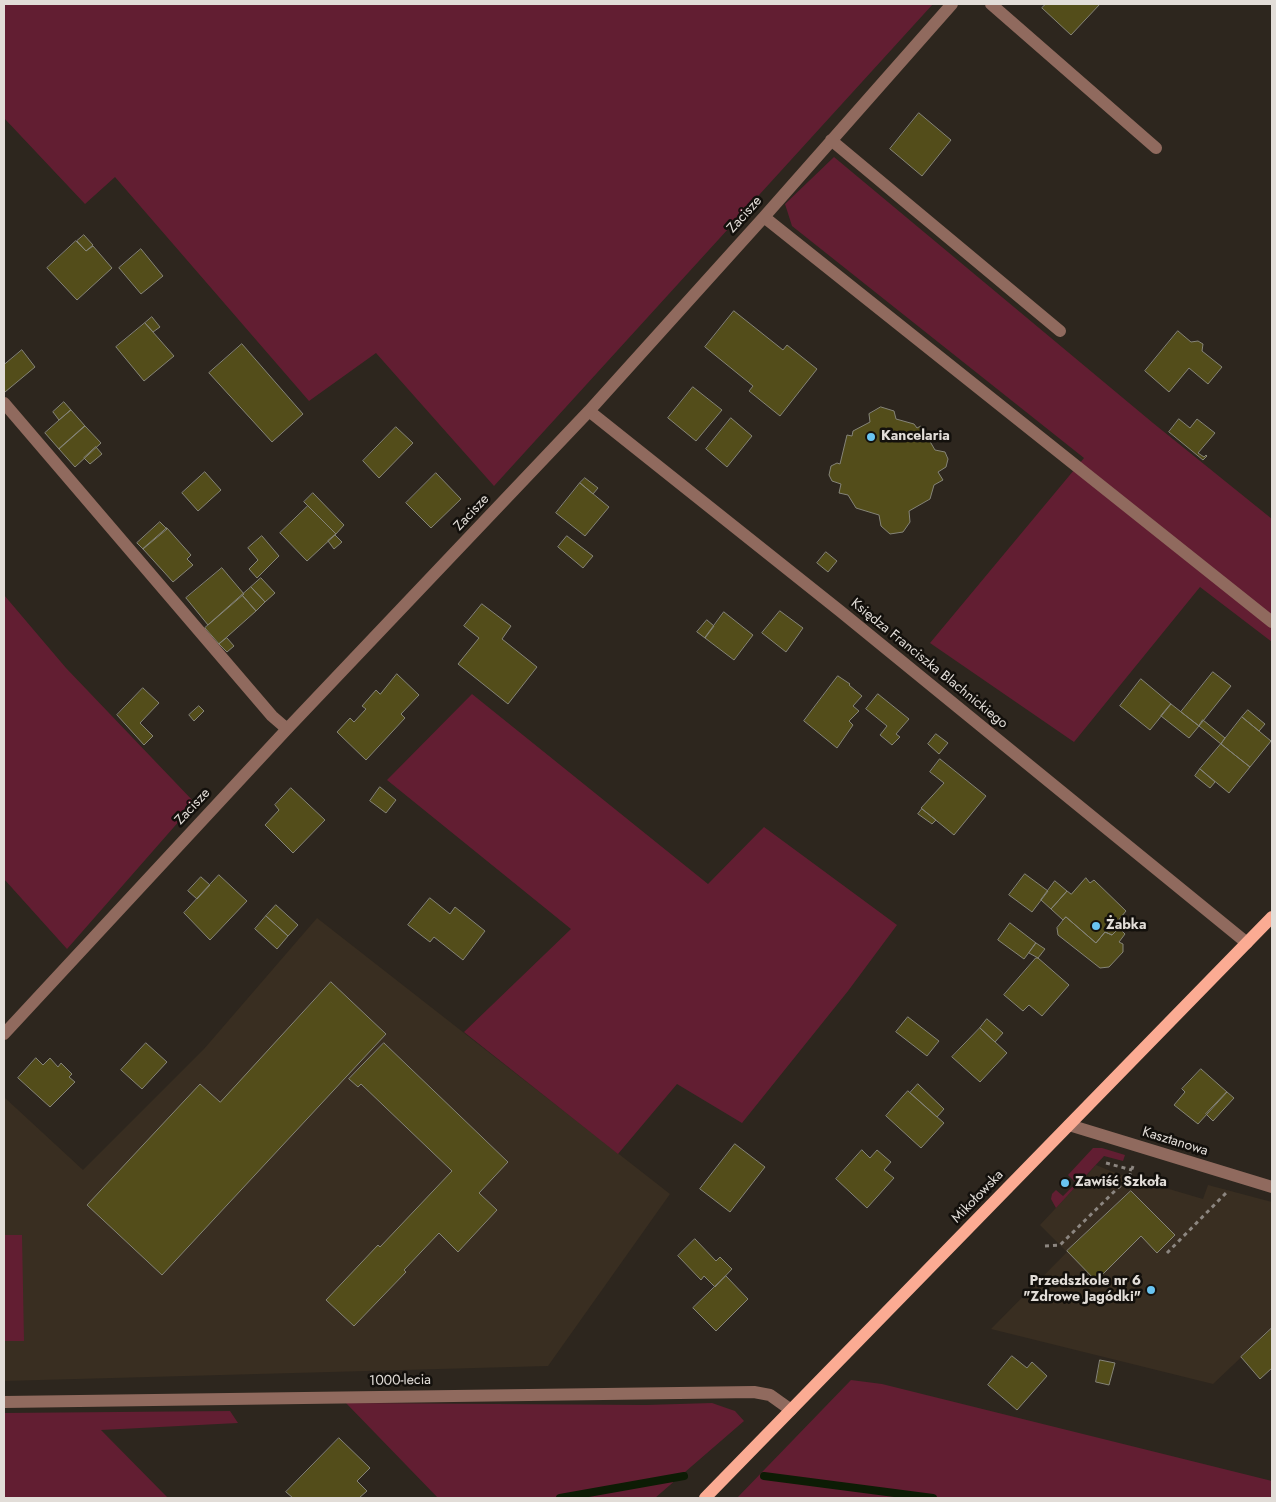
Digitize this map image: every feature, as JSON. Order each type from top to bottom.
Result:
[{"type":"main road","name":"Mikołowska","points":[[705,1498],[1272,917]]},
{"type":"street","name":"Zacisze","points":[[4,1034],[287,729],[589,411],[952,4]]},
{"type":"street","points":[[991,4],[1156,148]]},
{"type":"street","points":[[831,140],[1060,331]]},
{"type":"street","points":[[764,217],[1272,622]]},
{"type":"street","points":[[4,403],[272,716],[287,729]]},
{"type":"street","name":"Księdza Franciszka Blachnickiego","points":[[589,411],[840,611],[1247,943]]},
{"type":"street","name":"Kasztanowa","points":[[1069,1125],[1272,1187]]},
{"type":"street","name":"1000-lecia","points":[[4,1402],[754,1392],[770,1395],[791,1410]]},
{"type":"path","points":[[1044,1246],[1060,1245],[1129,1177],[1135,1158]]},
{"type":"path","points":[[1106,1162],[1132,1170]]},
{"type":"path","points":[[1166,1252],[1229,1190]]},
{"type":"shaded area","points":[[4,4],[933,4],[494,486],[376,353],[309,401],[115,177],[85,204],[4,118]]},
{"type":"shaded area","points":[[834,157],[1153,423],[1272,519],[1272,642],[1200,587],[1074,742],[930,643],[1084,458],[792,226],[785,204]]},
{"type":"shaded area","points":[[4,595],[66,668],[195,803],[67,949],[4,879]]},
{"type":"shaded area","points":[[472,694],[708,884],[764,827],[897,925],[848,991],[742,1123],[677,1084],[618,1154],[464,1032],[571,929],[387,780]]},
{"type":"shaded area","points":[[317,918],[670,1194],[548,1366],[4,1381],[4,1097],[83,1170],[204,1049]]},
{"type":"shaded area","points":[[1093,1148],[1102,1148],[1125,1155],[1123,1161],[1104,1156],[1056,1208],[1051,1199],[1052,1194],[1056,1190],[1063,1196],[1076,1183],[1068,1175]]},
{"type":"shaded area","name":"Przedszkole nr 6 \"Zdrowe Jagódki\"","points":[[1096,1165],[1118,1174],[1203,1199],[1208,1185],[1272,1202],[1272,1328],[1213,1384],[991,1329],[1067,1252],[1040,1225]]},
{"type":"shaded area","points":[[4,1235],[22,1235],[24,1341],[4,1341]]},
{"type":"shaded area","points":[[851,1380],[882,1384],[1272,1481],[1272,1498],[737,1498]]},
{"type":"shaded area","points":[[346,1403],[646,1405],[712,1403],[735,1411],[744,1421],[655,1498],[438,1498]]},
{"type":"shaded area","points":[[230,1411],[238,1423],[101,1430],[168,1498],[4,1498],[4,1413]]},
{"type":"building","points":[[1046,4],[1100,4],[1071,35],[1042,8]]},
{"type":"building","points":[[919,113],[951,140],[922,176],[890,149]]},
{"type":"building","points":[[84,235],[93,245],[86,251],[77,241]]},
{"type":"building","points":[[76,241],[86,251],[93,246],[112,268],[77,300],[47,268]]},
{"type":"building","points":[[141,249],[163,276],[141,294],[119,268]]},
{"type":"building","points":[[734,311],[783,350],[787,345],[817,369],[780,416],[749,391],[753,386],[705,347]]},
{"type":"building","points":[[152,317],[160,327],[153,332],[145,323]]},
{"type":"building","points":[[145,323],[174,356],[144,381],[116,347]]},
{"type":"building","points":[[1178,331],[1191,342],[1198,341],[1203,344],[1202,351],[1222,367],[1208,384],[1189,368],[1169,392],[1145,371]]},
{"type":"building","points":[[242,344],[303,414],[272,442],[209,373]]},
{"type":"building","points":[[22,350],[35,367],[5,392],[4,365]]},
{"type":"building","points":[[693,387],[722,410],[696,441],[668,418]]},
{"type":"building","points":[[64,402],[71,410],[59,420],[53,412]]},
{"type":"building","points":[[881,407],[894,411],[896,419],[914,424],[917,428],[921,426],[935,450],[945,452],[948,459],[946,467],[938,472],[943,480],[934,485],[930,499],[909,511],[910,522],[903,532],[890,534],[881,526],[879,515],[856,508],[848,495],[839,493],[841,484],[832,481],[829,475],[831,466],[837,463],[840,464],[847,435],[852,436],[853,431],[870,422],[869,414]]},
{"type":"building","points":[[71,410],[85,426],[59,449],[45,433]]},
{"type":"building","points":[[731,418],[752,436],[727,467],[706,449]]},
{"type":"building","points":[[1179,419],[1190,428],[1197,419],[1215,433],[1198,453],[1204,457],[1207,456],[1203,460],[1169,432]]},
{"type":"building","points":[[85,426],[101,443],[75,467],[59,449]]},
{"type":"building","points":[[396,427],[413,443],[379,478],[363,461]]},
{"type":"building","points":[[96,447],[102,454],[90,464],[84,458]]},
{"type":"building","points":[[205,472],[221,490],[198,511],[182,493]]},
{"type":"building","points":[[436,473],[461,499],[431,528],[406,503]]},
{"type":"building","points":[[585,478],[598,488],[593,494],[580,483]]},
{"type":"building","points":[[580,483],[609,507],[585,536],[556,513]]},
{"type":"building","points":[[313,493],[344,525],[336,534],[304,502]]},
{"type":"building","points":[[308,506],[336,534],[307,561],[280,533]]},
{"type":"building","points":[[160,522],[167,529],[143,549],[137,543]]},
{"type":"building","points":[[167,528],[191,555],[187,559],[193,565],[173,582],[143,549]]},
{"type":"building","points":[[335,535],[342,542],[334,549],[328,541]]},
{"type":"building","points":[[262,536],[279,556],[257,578],[249,569],[258,560],[248,548]]},
{"type":"building","points":[[567,536],[593,556],[583,568],[558,547]]},
{"type":"building","points":[[826,552],[837,561],[828,572],[817,563]]},
{"type":"building","points":[[222,568],[244,594],[208,625],[186,598]]},
{"type":"building","points":[[261,578],[275,593],[265,602],[251,587]]},
{"type":"building","points":[[251,587],[265,602],[256,611],[242,595]]},
{"type":"building","points":[[242,595],[256,611],[219,644],[205,628]]},
{"type":"building","points":[[482,604],[511,626],[502,639],[537,667],[508,704],[458,664],[479,638],[464,626]]},
{"type":"building","points":[[780,611],[803,628],[786,652],[762,633]]},
{"type":"building","points":[[724,612],[753,635],[734,660],[705,638]]},
{"type":"building","points":[[707,620],[714,626],[705,638],[697,632]]},
{"type":"building","points":[[227,638],[234,646],[227,652],[219,644]]},
{"type":"building","points":[[1213,672],[1231,686],[1199,726],[1181,712]]},
{"type":"building","points":[[397,674],[419,695],[401,714],[405,718],[366,760],[337,732],[350,718],[354,722],[366,709],[362,706],[376,690],[380,694]]},
{"type":"building","points":[[838,676],[850,684],[862,696],[853,706],[859,711],[849,721],[853,725],[837,748],[804,721]]},
{"type":"building","points":[[1141,679],[1171,704],[1150,730],[1120,706]]},
{"type":"building","points":[[143,688],[159,703],[140,723],[153,736],[144,745],[117,715]]},
{"type":"building","points":[[878,694],[909,719],[896,734],[900,737],[892,745],[880,735],[887,726],[866,709]]},
{"type":"building","points":[[1171,704],[1199,726],[1189,738],[1161,716]]},
{"type":"building","points":[[199,706],[204,711],[194,721],[189,715]]},
{"type":"building","points":[[1248,710],[1265,724],[1259,731],[1242,717]]},
{"type":"building","points":[[1242,717],[1271,741],[1250,767],[1221,744]]},
{"type":"building","points":[[1203,720],[1225,738],[1221,744],[1199,726]]},
{"type":"building","points":[[936,734],[948,743],[939,754],[928,744]]},
{"type":"building","points":[[1221,744],[1250,767],[1229,793],[1200,769]]},
{"type":"building","points":[[940,759],[986,796],[954,835],[921,808],[944,783],[930,772]]},
{"type":"building","points":[[1200,769],[1215,782],[1210,788],[1195,776]]},
{"type":"building","points":[[380,787],[396,800],[386,813],[370,801]]},
{"type":"building","points":[[291,788],[325,820],[293,853],[265,825],[279,810],[275,805]]},
{"type":"building","points":[[922,809],[936,820],[932,824],[918,814]]},
{"type":"building","points":[[1025,874],[1048,891],[1032,912],[1009,895]]},
{"type":"building","points":[[219,875],[247,901],[210,940],[184,913]]},
{"type":"building","points":[[201,877],[210,885],[197,899],[188,891]]},
{"type":"building","points":[[1086,878],[1090,883],[1094,880],[1126,911],[1117,922],[1119,928],[1112,935],[1105,932],[1096,943],[1066,917],[1063,920],[1051,909],[1067,891],[1071,894]]},
{"type":"building","points":[[1055,881],[1067,891],[1051,909],[1041,900]]},
{"type":"building","points":[[430,898],[450,914],[455,907],[485,931],[463,960],[434,937],[430,942],[408,925]]},
{"type":"building","points":[[276,905],[298,925],[288,936],[266,916]]},
{"type":"building","points":[[266,916],[288,936],[277,949],[255,929]]},
{"type":"building","points":[[1066,917],[1096,943],[1105,932],[1112,935],[1119,928],[1125,934],[1119,942],[1123,944],[1123,952],[1109,967],[1100,968],[1058,935],[1057,928]]},
{"type":"building","points":[[1010,923],[1036,943],[1024,959],[998,940]]},
{"type":"building","points":[[1036,943],[1045,949],[1038,958],[1029,953]]},
{"type":"building","points":[[1036,958],[1069,985],[1042,1016],[1029,1005],[1023,1011],[1004,995]]},
{"type":"building","points":[[331,982],[386,1034],[162,1275],[87,1205],[200,1084],[220,1102]]},
{"type":"building","points":[[908,1017],[939,1041],[927,1056],[896,1032]]},
{"type":"building","points":[[987,1019],[1003,1033],[995,1042],[980,1028]]},
{"type":"building","points":[[980,1028],[1007,1053],[980,1082],[952,1057]]},
{"type":"building","points":[[146,1043],[167,1062],[142,1089],[121,1070]]},
{"type":"building","points":[[384,1043],[508,1162],[479,1193],[497,1210],[458,1252],[439,1233],[404,1270],[406,1272],[354,1326],[326,1300],[378,1245],[380,1247],[452,1171],[361,1084],[358,1087],[349,1079]]},
{"type":"building","points":[[36,1058],[43,1065],[50,1058],[58,1067],[61,1063],[72,1074],[69,1077],[75,1082],[50,1107],[18,1078]]},
{"type":"building","points":[[1201,1069],[1227,1092],[1198,1124],[1174,1105],[1185,1092],[1182,1089]]},
{"type":"building","points":[[918,1084],[944,1109],[937,1117],[910,1093]]},
{"type":"building","points":[[908,1091],[944,1123],[921,1148],[886,1116]]},
{"type":"building","points":[[1227,1092],[1234,1098],[1213,1121],[1206,1114]]},
{"type":"building","points":[[735,1144],[765,1167],[730,1212],[700,1189]]},
{"type":"building","points":[[862,1150],[870,1158],[877,1150],[891,1162],[884,1170],[894,1178],[867,1208],[836,1179]]},
{"type":"building","points":[[1131,1191],[1175,1235],[1157,1253],[1141,1236],[1096,1281],[1067,1251]]},
{"type":"building","points":[[695,1239],[716,1261],[720,1257],[732,1269],[715,1287],[704,1276],[701,1280],[678,1256]]},
{"type":"building","points":[[726,1276],[748,1299],[716,1331],[693,1308]]},
{"type":"building","points":[[1271,1329],[1272,1368],[1260,1379],[1241,1357]]},
{"type":"building","points":[[1012,1356],[1027,1368],[1032,1362],[1047,1376],[1017,1410],[988,1385]]},
{"type":"building","points":[[1100,1360],[1115,1363],[1109,1385],[1096,1382]]},
{"type":"building","points":[[339,1438],[370,1468],[357,1481],[367,1491],[359,1498],[293,1498],[286,1492]]},
{"type":"waterway","points":[[560,1498],[684,1476]]},
{"type":"waterway","points":[[764,1476],[933,1498]]},
{"type":"place","name":"Kancelaria","points":[[871,437]]},
{"type":"place","name":"Żabka","points":[[1096,926]]},
{"type":"place","name":"Zawiść Szkoła","points":[[1065,1183]]},
{"type":"place","name":"Przedszkole nr 6 \"Zdrowe Jagódki\"","points":[[1151,1290]]}]
